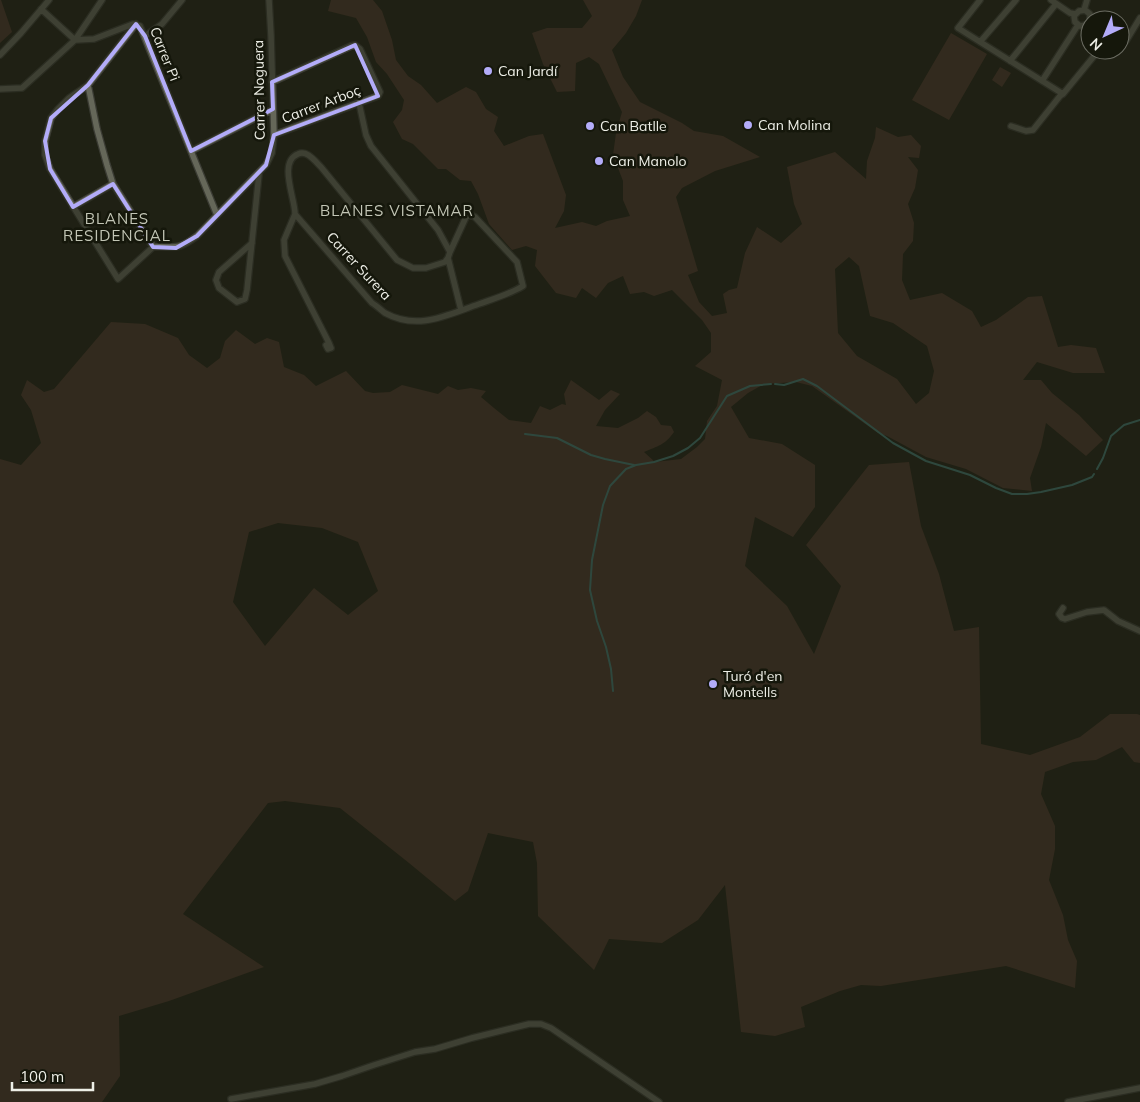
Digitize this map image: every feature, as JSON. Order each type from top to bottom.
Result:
[{"type":"street","points":[[0,55],[49,0]]},
{"type":"street","points":[[0,89],[22,88],[75,40],[102,0]]},
{"type":"street","points":[[145,36],[162,24],[182,0]]},
{"type":"street","name":"Carrer Noguera","points":[[153,247],[176,248],[197,236],[259,173],[266,165],[272,153],[274,136],[269,0]]},
{"type":"street","points":[[980,0],[958,28],[1062,94]]},
{"type":"street","points":[[980,42],[1016,0]]},
{"type":"street","points":[[1084,10],[1086,0]]},
{"type":"street","points":[[1010,61],[1054,2],[1070,13],[1075,14],[1080,11]]},
{"type":"street","points":[[41,9],[75,40]]},
{"type":"street","points":[[1042,81],[1078,25],[1074,19],[1075,14]]},
{"type":"street","points":[[1130,34],[1140,18]]},
{"type":"street","name":"Carrer Pi","points":[[75,40],[94,39],[133,24],[140,26],[217,215]]},
{"type":"street","points":[[88,85],[106,166],[113,184],[153,247],[118,278],[50,169],[45,155],[45,141],[51,118],[69,98],[88,85],[136,24]]},
{"type":"street","name":"Carrer Arboç","points":[[272,82],[355,45],[360,49],[380,92],[378,96],[274,136]]},
{"type":"street","points":[[1011,126],[1026,132],[1033,130],[1091,60]]},
{"type":"street","points":[[359,103],[366,136],[371,146],[438,230],[449,255],[461,310]]},
{"type":"street","points":[[191,151],[273,109]]},
{"type":"street","points":[[329,343],[285,256],[284,240],[295,214],[288,176],[288,164],[293,157],[300,153],[308,154],[321,166],[398,260],[413,268],[426,268],[445,262],[449,255]]},
{"type":"street","points":[[252,243],[219,272],[216,280],[219,288],[237,302],[245,299],[248,290],[259,173]]},
{"type":"street","points":[[73,207],[113,184]]},
{"type":"street","name":"Carrer Surera","points":[[295,214],[372,303],[385,313],[406,320],[433,320],[523,286],[517,262],[475,216],[470,215],[466,217],[449,255]]},
{"type":"street","points":[[1063,608],[1059,614],[1065,619],[1087,612],[1104,610],[1118,621],[1140,631]]},
{"type":"street","points":[[231,1099],[315,1084],[415,1052],[435,1049],[529,1024],[541,1024],[551,1028],[659,1102]]},
{"type":"street","points":[[1068,1102],[1140,1088]]},
{"type":"highlighted area","points":[[136,24],[145,36],[191,151],[273,109],[272,82],[355,45],[378,96],[274,135],[266,165],[197,236],[176,248],[153,247],[113,184],[73,207],[50,169],[45,141],[51,118],[88,85]]},
{"type":"shaded area","points":[[0,0],[12,32],[0,43]]},
{"type":"shaded area","points":[[331,0],[373,0],[382,11],[392,40],[396,60],[408,76],[421,85],[437,103],[466,87],[476,92],[486,109],[498,117],[494,131],[504,146],[529,136],[543,134],[566,195],[564,211],[555,228],[582,222],[596,226],[607,221],[630,216],[623,200],[623,181],[613,155],[616,133],[622,112],[599,64],[589,57],[576,63],[575,91],[557,92],[543,64],[532,33],[547,28],[582,28],[592,16],[583,0],[642,0],[636,16],[626,33],[612,50],[623,77],[640,102],[694,131],[723,136],[760,157],[715,171],[682,188],[676,197],[698,271],[688,275],[699,302],[712,316],[727,313],[723,294],[737,288],[745,253],[757,227],[781,243],[802,224],[794,204],[787,167],[835,152],[866,179],[867,161],[875,138],[876,127],[898,137],[911,135],[921,146],[919,158],[908,157],[918,170],[915,188],[908,204],[914,223],[913,241],[903,254],[902,280],[910,300],[942,293],[972,311],[981,327],[996,320],[1028,297],[1042,296],[1058,347],[1071,345],[1096,348],[1105,373],[1073,373],[1037,362],[1023,380],[1041,380],[1052,393],[1079,415],[1103,440],[1086,456],[1046,423],[1041,447],[1030,478],[1032,491],[1003,488],[966,469],[926,457],[878,433],[812,386],[796,382],[764,384],[748,393],[731,407],[749,438],[782,444],[815,465],[815,507],[793,537],[755,517],[745,566],[787,606],[814,654],[841,586],[806,545],[869,465],[909,462],[921,526],[939,574],[954,631],[979,627],[981,744],[1030,755],[1080,737],[1110,714],[1140,715],[1140,763],[1134,762],[1122,747],[1096,760],[1073,762],[1045,772],[1041,794],[1055,826],[1055,849],[1049,880],[1063,915],[1068,940],[1077,961],[1075,988],[1006,966],[881,986],[861,985],[840,991],[801,1007],[805,1027],[775,1036],[741,1032],[725,885],[698,920],[662,943],[609,939],[594,970],[538,916],[537,863],[533,842],[488,833],[468,891],[455,901],[340,808],[285,801],[268,803],[183,914],[264,967],[169,1001],[119,1016],[120,1076],[102,1102],[0,1102],[0,459],[21,465],[41,443],[31,410],[21,395],[27,380],[44,392],[54,389],[111,322],[145,324],[178,338],[189,355],[207,368],[220,358],[225,341],[236,330],[255,344],[267,338],[279,342],[284,367],[304,375],[316,386],[346,371],[365,391],[373,393],[390,392],[402,385],[438,394],[448,386],[458,390],[471,388],[486,391],[481,397],[509,420],[531,423],[540,406],[550,410],[562,404],[566,405],[564,394],[571,380],[599,400],[611,390],[620,394],[605,410],[596,426],[618,428],[647,411],[656,417],[661,425],[671,426],[674,432],[667,440],[661,445],[644,452],[655,462],[681,459],[697,447],[705,439],[707,421],[717,406],[722,380],[695,366],[711,352],[711,333],[702,320],[672,290],[654,296],[644,292],[630,294],[623,276],[608,283],[596,298],[582,288],[576,298],[556,293],[535,266],[537,250],[526,246],[512,250],[489,224],[471,181],[460,180],[446,169],[438,169],[413,144],[402,139],[393,122],[402,110],[404,100],[387,74],[376,62],[367,37],[356,18],[328,11]],"holes":[[[849,257],[859,266],[870,316],[893,323],[927,346],[934,371],[929,393],[916,404],[897,379],[857,356],[838,333],[835,269]],[[278,523],[322,528],[358,542],[378,591],[348,615],[314,588],[265,646],[233,602],[249,532]]]},
{"type":"shaded area","points":[[951,33],[987,54],[949,120],[912,100]]},
{"type":"shaded area","points":[[1000,67],[1011,73],[1002,87],[992,80]]},
{"type":"waterway","points":[[775,384],[784,385],[803,379],[817,386],[893,443],[926,461],[970,475],[1012,494],[1041,492],[1072,485],[1092,477],[1094,474]]},
{"type":"waterway","points":[[613,691],[606,647],[597,621],[590,590],[592,560],[603,505],[610,486],[626,469],[673,456],[688,448],[700,438],[727,396],[750,386],[771,384]]},
{"type":"waterway","points":[[1097,469],[1111,436],[1124,425],[1140,420]]},
{"type":"waterway","points":[[525,434],[557,438],[591,455],[634,465]]},
{"type":"place","name":"Can Jardí","points":[[488,71]]},
{"type":"place","name":"Can Molina","points":[[748,125]]},
{"type":"place","name":"Can Batlle","points":[[590,126]]},
{"type":"place","name":"Can Manolo","points":[[599,161]]},
{"type":"place","name":"Turó d'en Montells","points":[[713,684]]},
{"type":"district","name":"BLANES VISTAMAR","points":[[397,211]]},
{"type":"district","name":"BLANES RESIDENCIAL","points":[[117,228]]}]
